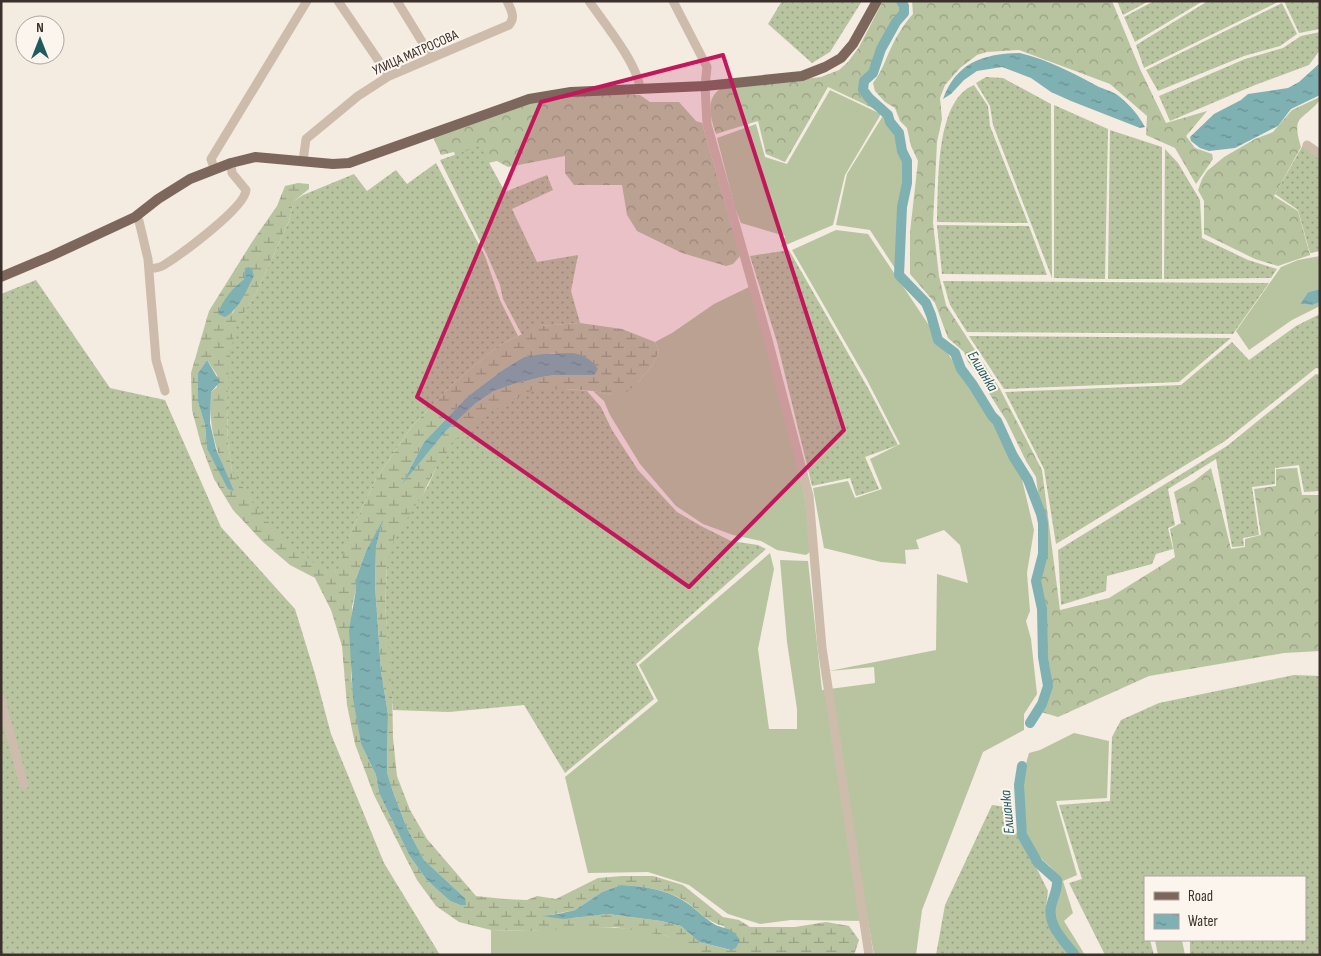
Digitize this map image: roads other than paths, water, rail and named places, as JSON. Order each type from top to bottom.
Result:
[{"type":"main road","points":[[1,277],[136,217],[158,199],[190,179],[214,168],[231,163],[255,157],[333,164],[349,163],[529,99],[571,92],[705,86],[802,76],[841,58],[853,44],[877,1]]},
{"type":"street","points":[[214,168],[211,158],[307,1]]},
{"type":"street","points":[[338,1],[389,76]]},
{"type":"street","points":[[397,1],[432,58]]},
{"type":"street","name":"УЛИЦА МАТРОСОВА","points":[[303,161],[306,139],[358,96],[389,76],[504,28],[511,22],[512,14],[507,1]]},
{"type":"street","points":[[589,1],[618,43],[639,79],[640,89]]},
{"type":"street","points":[[673,1],[707,67],[705,86],[707,124],[766,330],[809,496],[822,648],[869,955]]},
{"type":"street","points":[[1307,145],[1320,154]]},
{"type":"street","points":[[149,269],[162,266],[201,238],[239,204],[246,194],[246,190],[232,173],[231,163]]},
{"type":"street","points":[[136,217],[139,221],[148,259],[156,360],[165,391]]},
{"type":"street","points":[[1,700],[24,785]]},
{"type":"water","points":[[1020,53],[1051,63],[1115,94],[1124,100],[1145,127],[1140,128],[1071,101],[1051,92],[1031,78],[1002,67],[977,71],[943,99],[956,76],[973,62],[994,55]]},
{"type":"water","points":[[1320,63],[1320,95],[1291,109],[1278,126],[1235,148],[1209,151],[1200,148],[1191,141],[1190,137],[1214,114],[1241,100],[1248,94],[1288,88],[1299,82]]},
{"type":"water","points":[[249,267],[252,269],[254,276],[238,304],[225,317],[218,314],[228,295],[244,279],[245,268]]},
{"type":"water","points":[[1320,289],[1320,302],[1313,305],[1300,304],[1308,292]]},
{"type":"water","points":[[572,353],[584,356],[593,363],[598,369],[594,375],[542,377],[494,391],[476,403],[445,432],[402,484],[424,442],[468,396],[504,369],[524,357]]},
{"type":"water","points":[[207,360],[220,382],[211,392],[210,423],[216,449],[234,491],[228,489],[207,449],[205,425],[198,402],[198,373]]},
{"type":"water","points":[[383,520],[376,547],[375,585],[381,671],[388,714],[387,772],[407,828],[424,860],[465,898],[466,905],[450,901],[426,879],[409,855],[379,793],[376,775],[361,744],[353,698],[349,630],[356,579],[366,551]]},
{"type":"water","points":[[621,885],[654,889],[688,903],[715,925],[733,932],[740,940],[736,948],[731,950],[699,942],[681,926],[661,921],[608,914],[563,919],[542,916],[575,910],[602,892]]},
{"type":"waterway","name":"Елшанка","points":[[901,1],[904,6],[904,13],[896,22],[881,49],[873,73],[864,81],[863,90],[888,115],[890,122],[899,133],[902,151],[907,161],[907,183],[902,207],[899,275],[926,303],[938,340],[955,353],[961,369],[997,421],[1013,456],[1028,480],[1041,514],[1043,523],[1043,554],[1036,581],[1042,609],[1043,657],[1048,686],[1042,704],[1030,723]]},
{"type":"waterway","name":"Елшанка","points":[[1022,766],[1019,785],[1022,835],[1038,863],[1057,880],[1050,910],[1051,917],[1056,931],[1075,955]]}]
